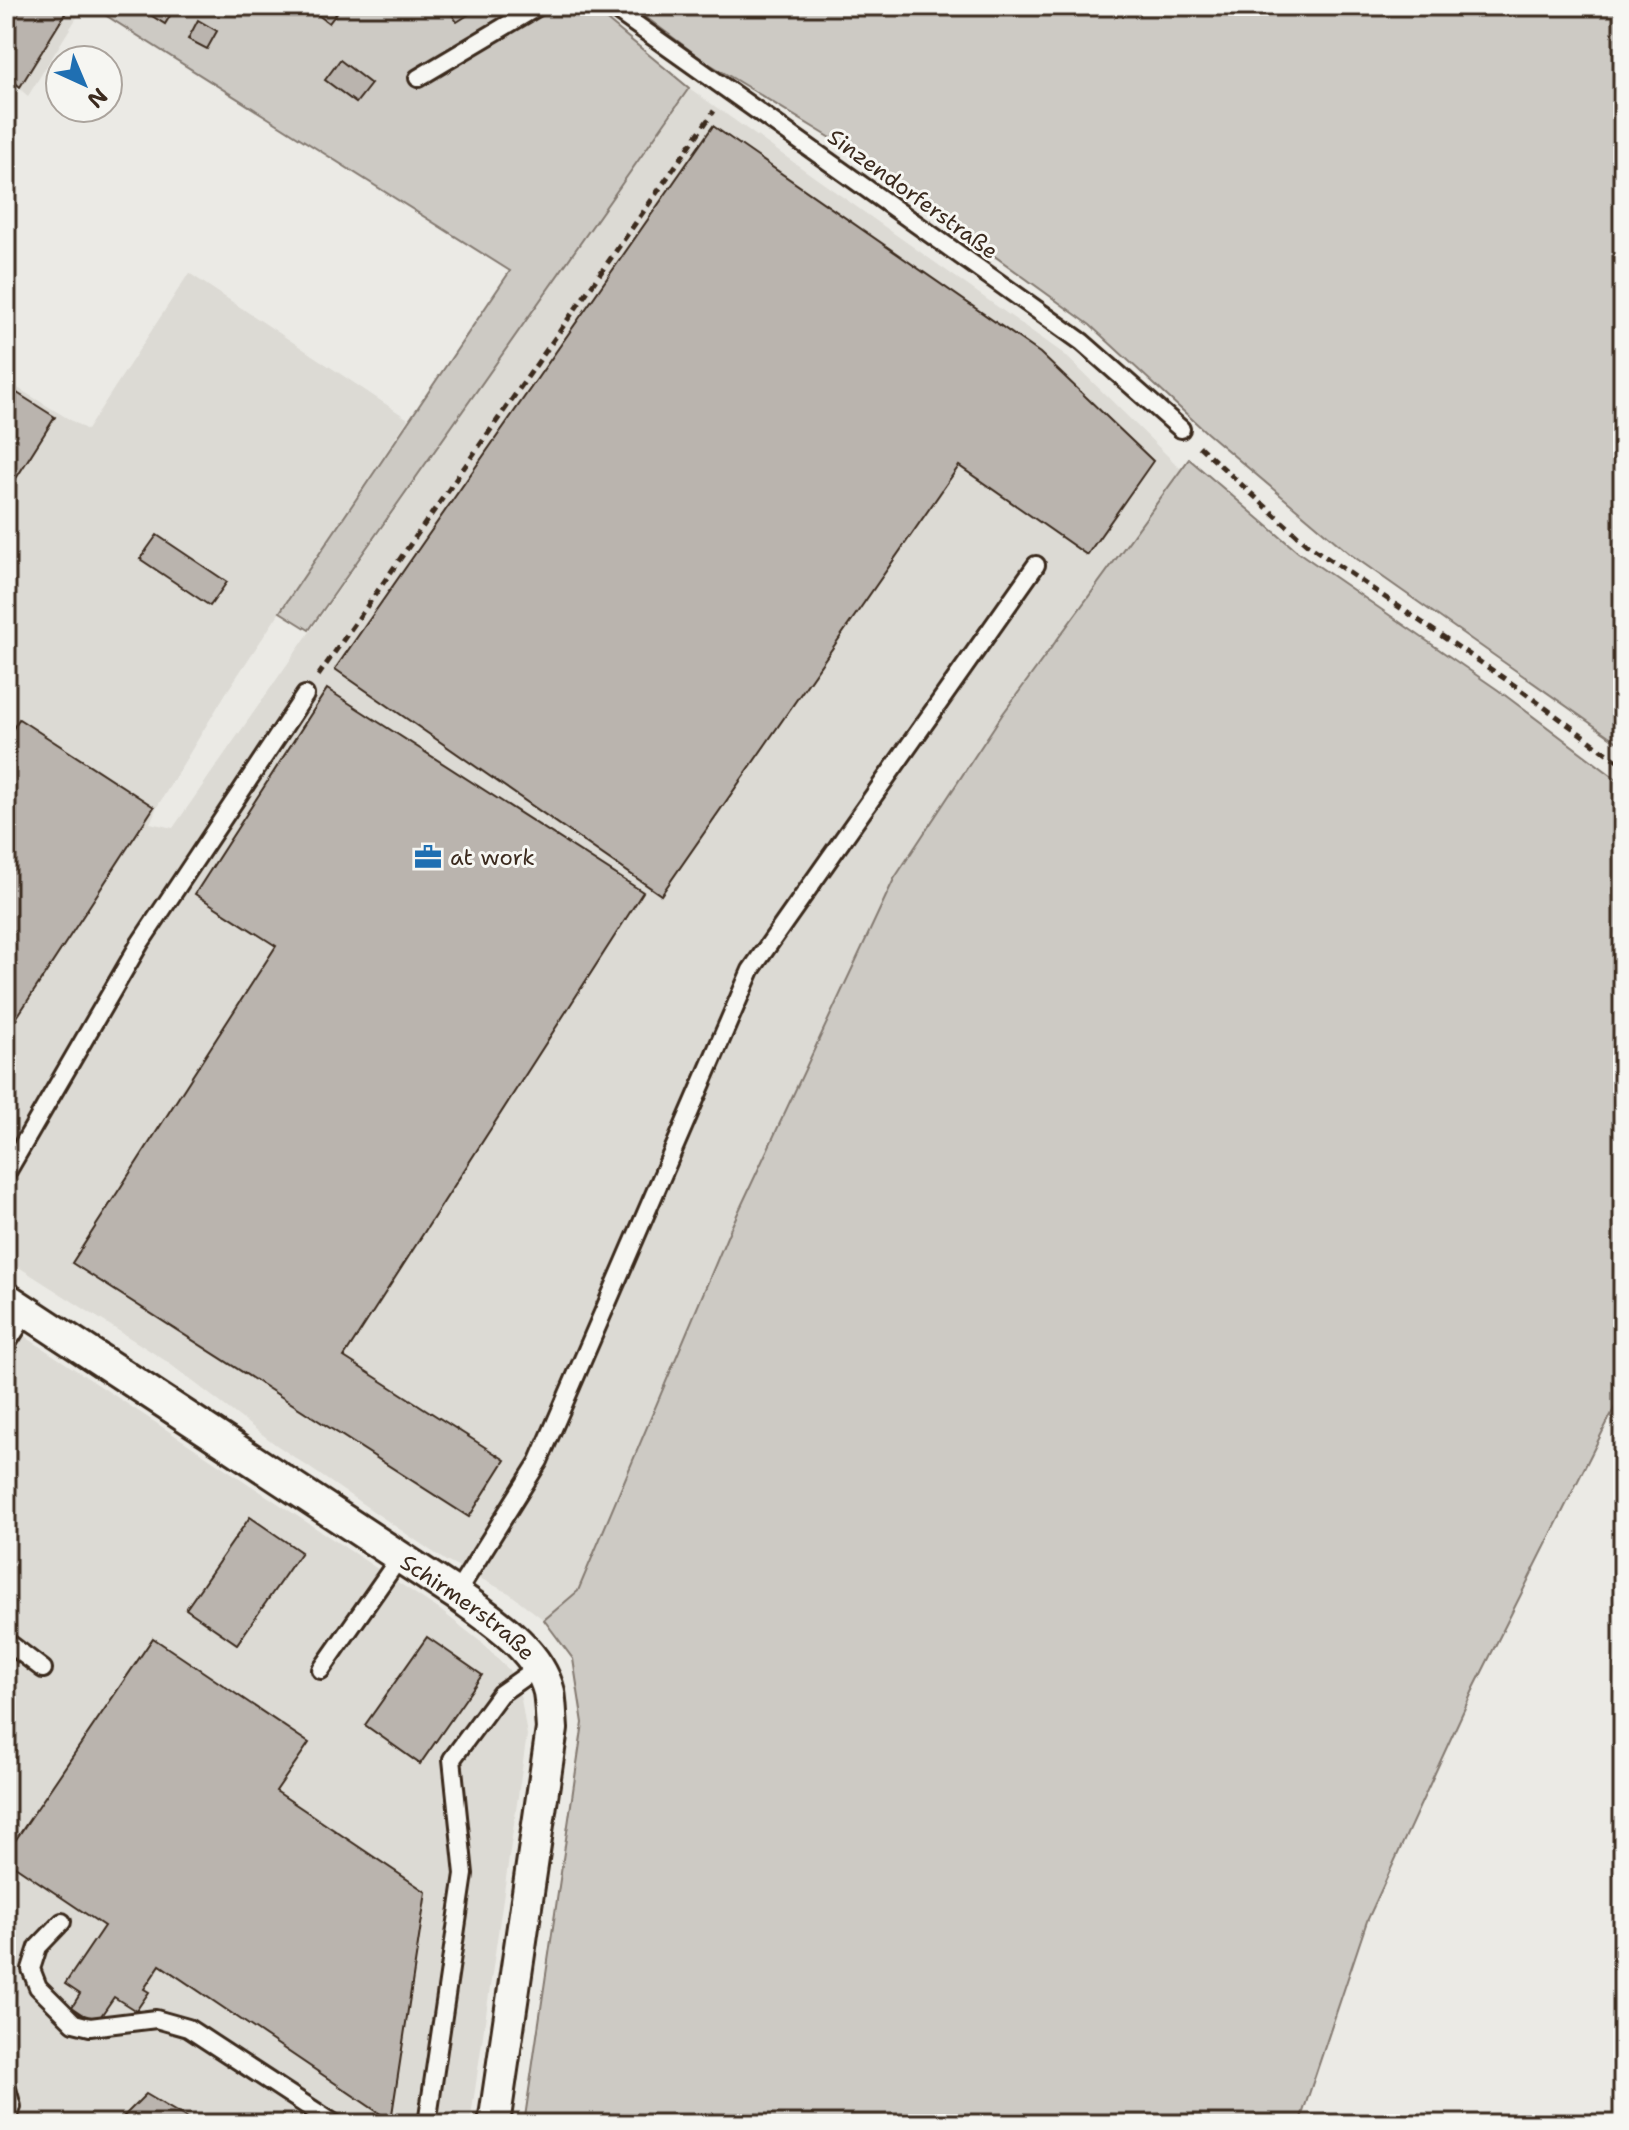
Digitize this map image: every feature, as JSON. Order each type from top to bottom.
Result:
[{"type":"street","name":"Schirmerstraße","points":[[16,1305],[456,1594],[511,1636],[538,1667],[549,1691],[552,1729],[494,2124]]},
{"type":"lane","points":[[418,78],[539,6]]},
{"type":"lane","name":"Sinzendorferstraße","points":[[610,6],[1082,342],[1181,429]]},
{"type":"lane","points":[[456,1594],[539,1461],[751,970],[1036,565]]},
{"type":"lane","points":[[6,1174],[140,943],[305,695]]},
{"type":"lane","points":[[6,1345],[16,1305]]},
{"type":"lane","points":[[321,1670],[400,1557]]},
{"type":"lane","points":[[6,1641],[43,1669]]},
{"type":"lane","points":[[427,2124],[464,1874],[452,1759],[500,1694],[538,1667]]},
{"type":"lane","points":[[62,1922],[38,1947],[31,1969],[38,1987],[74,2023],[90,2027],[156,2019],[188,2028],[335,2124]]},
{"type":"lane","points":[[6,2085],[12,2107],[6,2123]]},
{"type":"path","points":[[305,695],[728,90]]},
{"type":"path","points":[[1181,429],[1308,545],[1514,685],[1623,765]]},
{"type":"shaded area","points":[[6,6],[84,6],[60,44],[44,44],[44,70],[28,96],[6,77]]},
{"type":"shaded area","points":[[91,6],[590,6],[689,88],[309,630],[280,612],[510,271]]},
{"type":"shaded area","points":[[631,6],[1623,6],[1623,746],[1350,554],[1207,433],[1090,325],[831,138],[703,60]]},
{"type":"shaded area","points":[[689,88],[1064,354],[1181,469],[1002,715],[894,879],[729,1232],[578,1591],[544,1620],[509,1593],[446,1561],[275,1444],[166,1361],[6,1259],[6,381],[87,430],[189,273],[408,419],[226,693],[157,807],[150,823],[173,828]]},
{"type":"shaded area","points":[[1189,459],[1298,552],[1498,690],[1623,784],[1623,1391],[1474,1688],[1367,1921],[1299,2124],[524,2124],[583,1723],[573,1659],[544,1620],[578,1591],[729,1232],[894,879],[1002,715]]},
{"type":"shaded area","points":[[6,1324],[440,1610],[481,1642],[509,1670],[521,1699],[527,1735],[470,2124],[6,2124]]},
{"type":"building","points":[[6,6],[70,6],[20,87],[6,75]]},
{"type":"building","points":[[147,6],[176,6],[165,24],[144,11]]},
{"type":"building","points":[[306,6],[342,6],[329,23]]},
{"type":"building","points":[[446,6],[470,6],[474,11],[457,22]]},
{"type":"building","points":[[198,20],[217,31],[207,49],[188,39]]},
{"type":"building","points":[[340,60],[371,84],[356,103],[325,80]]},
{"type":"building","points":[[713,126],[1040,353],[1153,461],[1087,555],[959,466],[661,895],[335,669]]},
{"type":"building","points":[[6,386],[55,417],[15,480],[6,474]]},
{"type":"building","points":[[157,535],[227,582],[210,606],[140,559]]},
{"type":"building","points":[[327,689],[643,892],[344,1357],[505,1460],[469,1517],[72,1263],[276,946],[195,894]]},
{"type":"building","points":[[19,719],[154,807],[6,1034],[6,740]]},
{"type":"building","points":[[250,1517],[301,1552],[237,1644],[186,1609]]},
{"type":"building","points":[[427,1637],[482,1675],[420,1764],[365,1725]]},
{"type":"building","points":[[153,1638],[309,1743],[276,1791],[426,1892],[391,2121],[160,1965],[144,1989],[149,1992],[136,2011],[114,1997],[96,2023],[72,2007],[80,1994],[65,1984],[104,1926],[6,1860],[6,1854]]},
{"type":"building","points":[[146,2094],[197,2124],[116,2124]]},
{"type":"place","name":"at work","points":[[428,857]]}]
